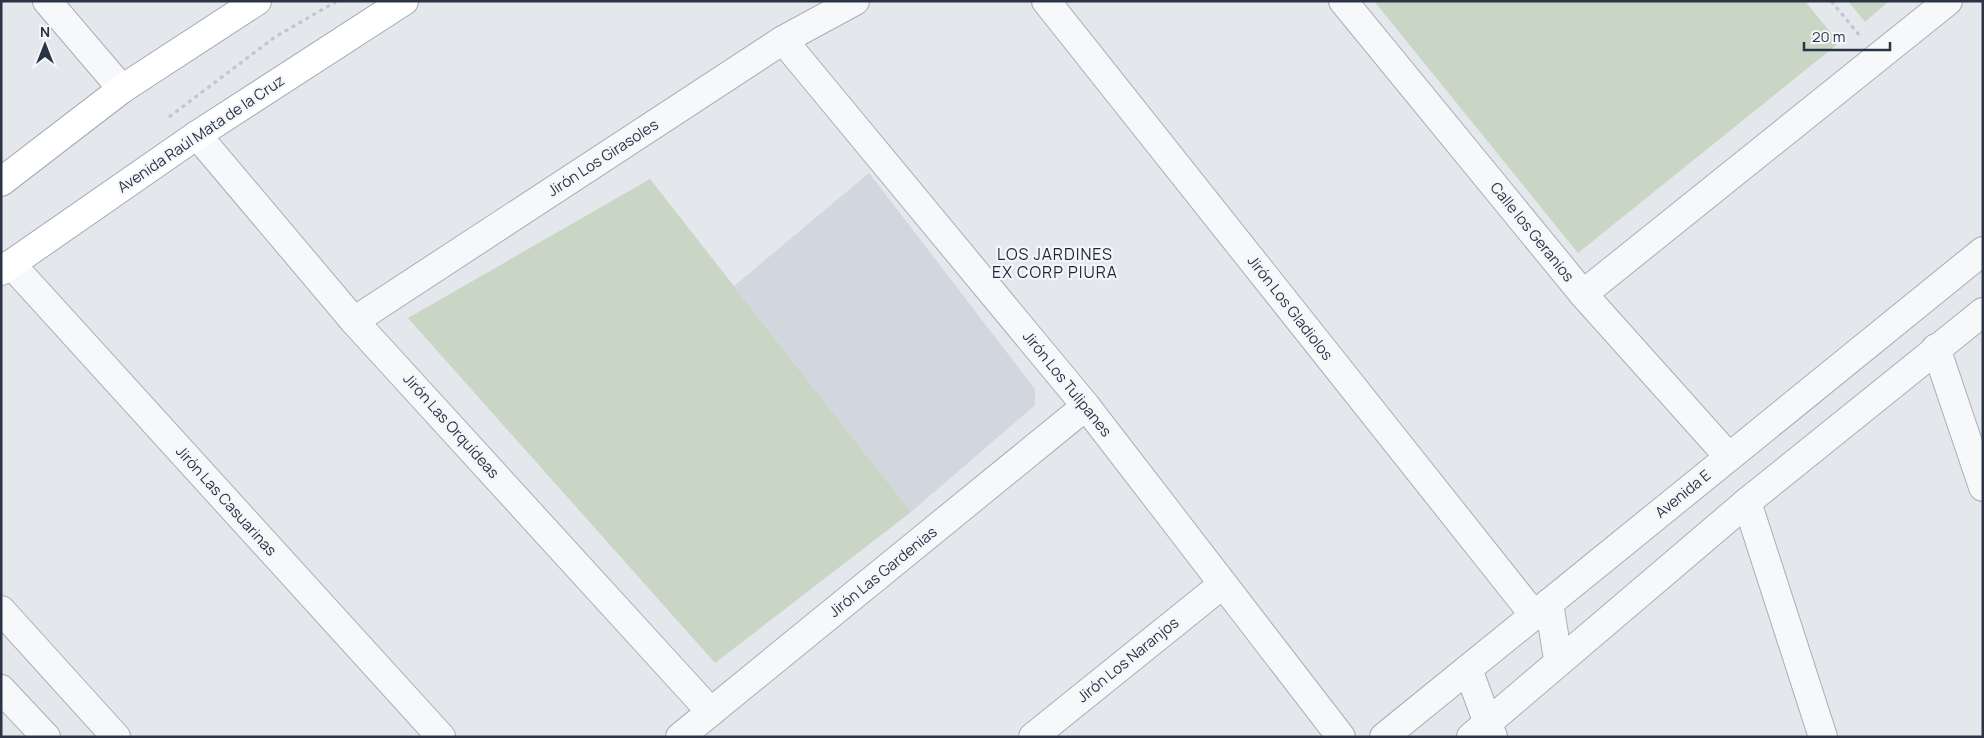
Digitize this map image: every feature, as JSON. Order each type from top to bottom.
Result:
[{"type":"main road","points":[[1,182],[122,89],[257,1]]},
{"type":"main road","name":"Avenida Raúl Mata de la Cruz","points":[[6,268],[197,135],[404,1]]},
{"type":"street","points":[[47,1],[122,89]]},
{"type":"street","name":"Jirón Los Girasoles","points":[[354,321],[783,40],[855,1]]},
{"type":"street","name":"Jirón Los Gladiolos","points":[[1046,1],[1542,609]]},
{"type":"street","name":"Calle los Geranios","points":[[1343,1],[1583,294],[1729,457]]},
{"type":"street","points":[[1583,294],[1948,1]]},
{"type":"street","name":"Jirón Los Tulipanes","points":[[783,40],[1086,406],[1341,737]]},
{"type":"street","name":"Jirón Las Orquídeas","points":[[197,135],[354,321],[711,712]]},
{"type":"street","name":"Avenida E","points":[[1384,737],[1983,251]]},
{"type":"street","name":"Jirón Las Casuarinas","points":[[6,268],[441,737]]},
{"type":"street","points":[[1468,669],[1484,732],[1568,654],[1747,502],[1983,312]]},
{"type":"street","points":[[1936,348],[1983,488]]},
{"type":"street","name":"Jirón Las Gardenias","points":[[680,737],[1086,406]]},
{"type":"street","points":[[1747,502],[1823,737]]},
{"type":"street","name":"Jirón Los Naranjos","points":[[1033,737],[1223,584]]},
{"type":"street","points":[[1542,609],[1557,653],[1568,654]]},
{"type":"street","points":[[1,610],[116,737]]},
{"type":"street","points":[[1,689],[46,737]]},
{"type":"path","points":[[1831,1],[1878,58]]},
{"type":"shaded area","points":[[869,173],[1035,389],[1035,405],[911,512],[734,286]]},
{"type":"green space","points":[[1374,1],[1805,1],[1839,43],[1578,253]]},
{"type":"green space","points":[[1848,1],[1889,1],[1865,22]]},
{"type":"green space","points":[[650,179],[911,512],[715,663],[408,318]]},
{"type":"district","name":"LOS JARDINES EX CORP PIURA","points":[[1055,263]]}]
